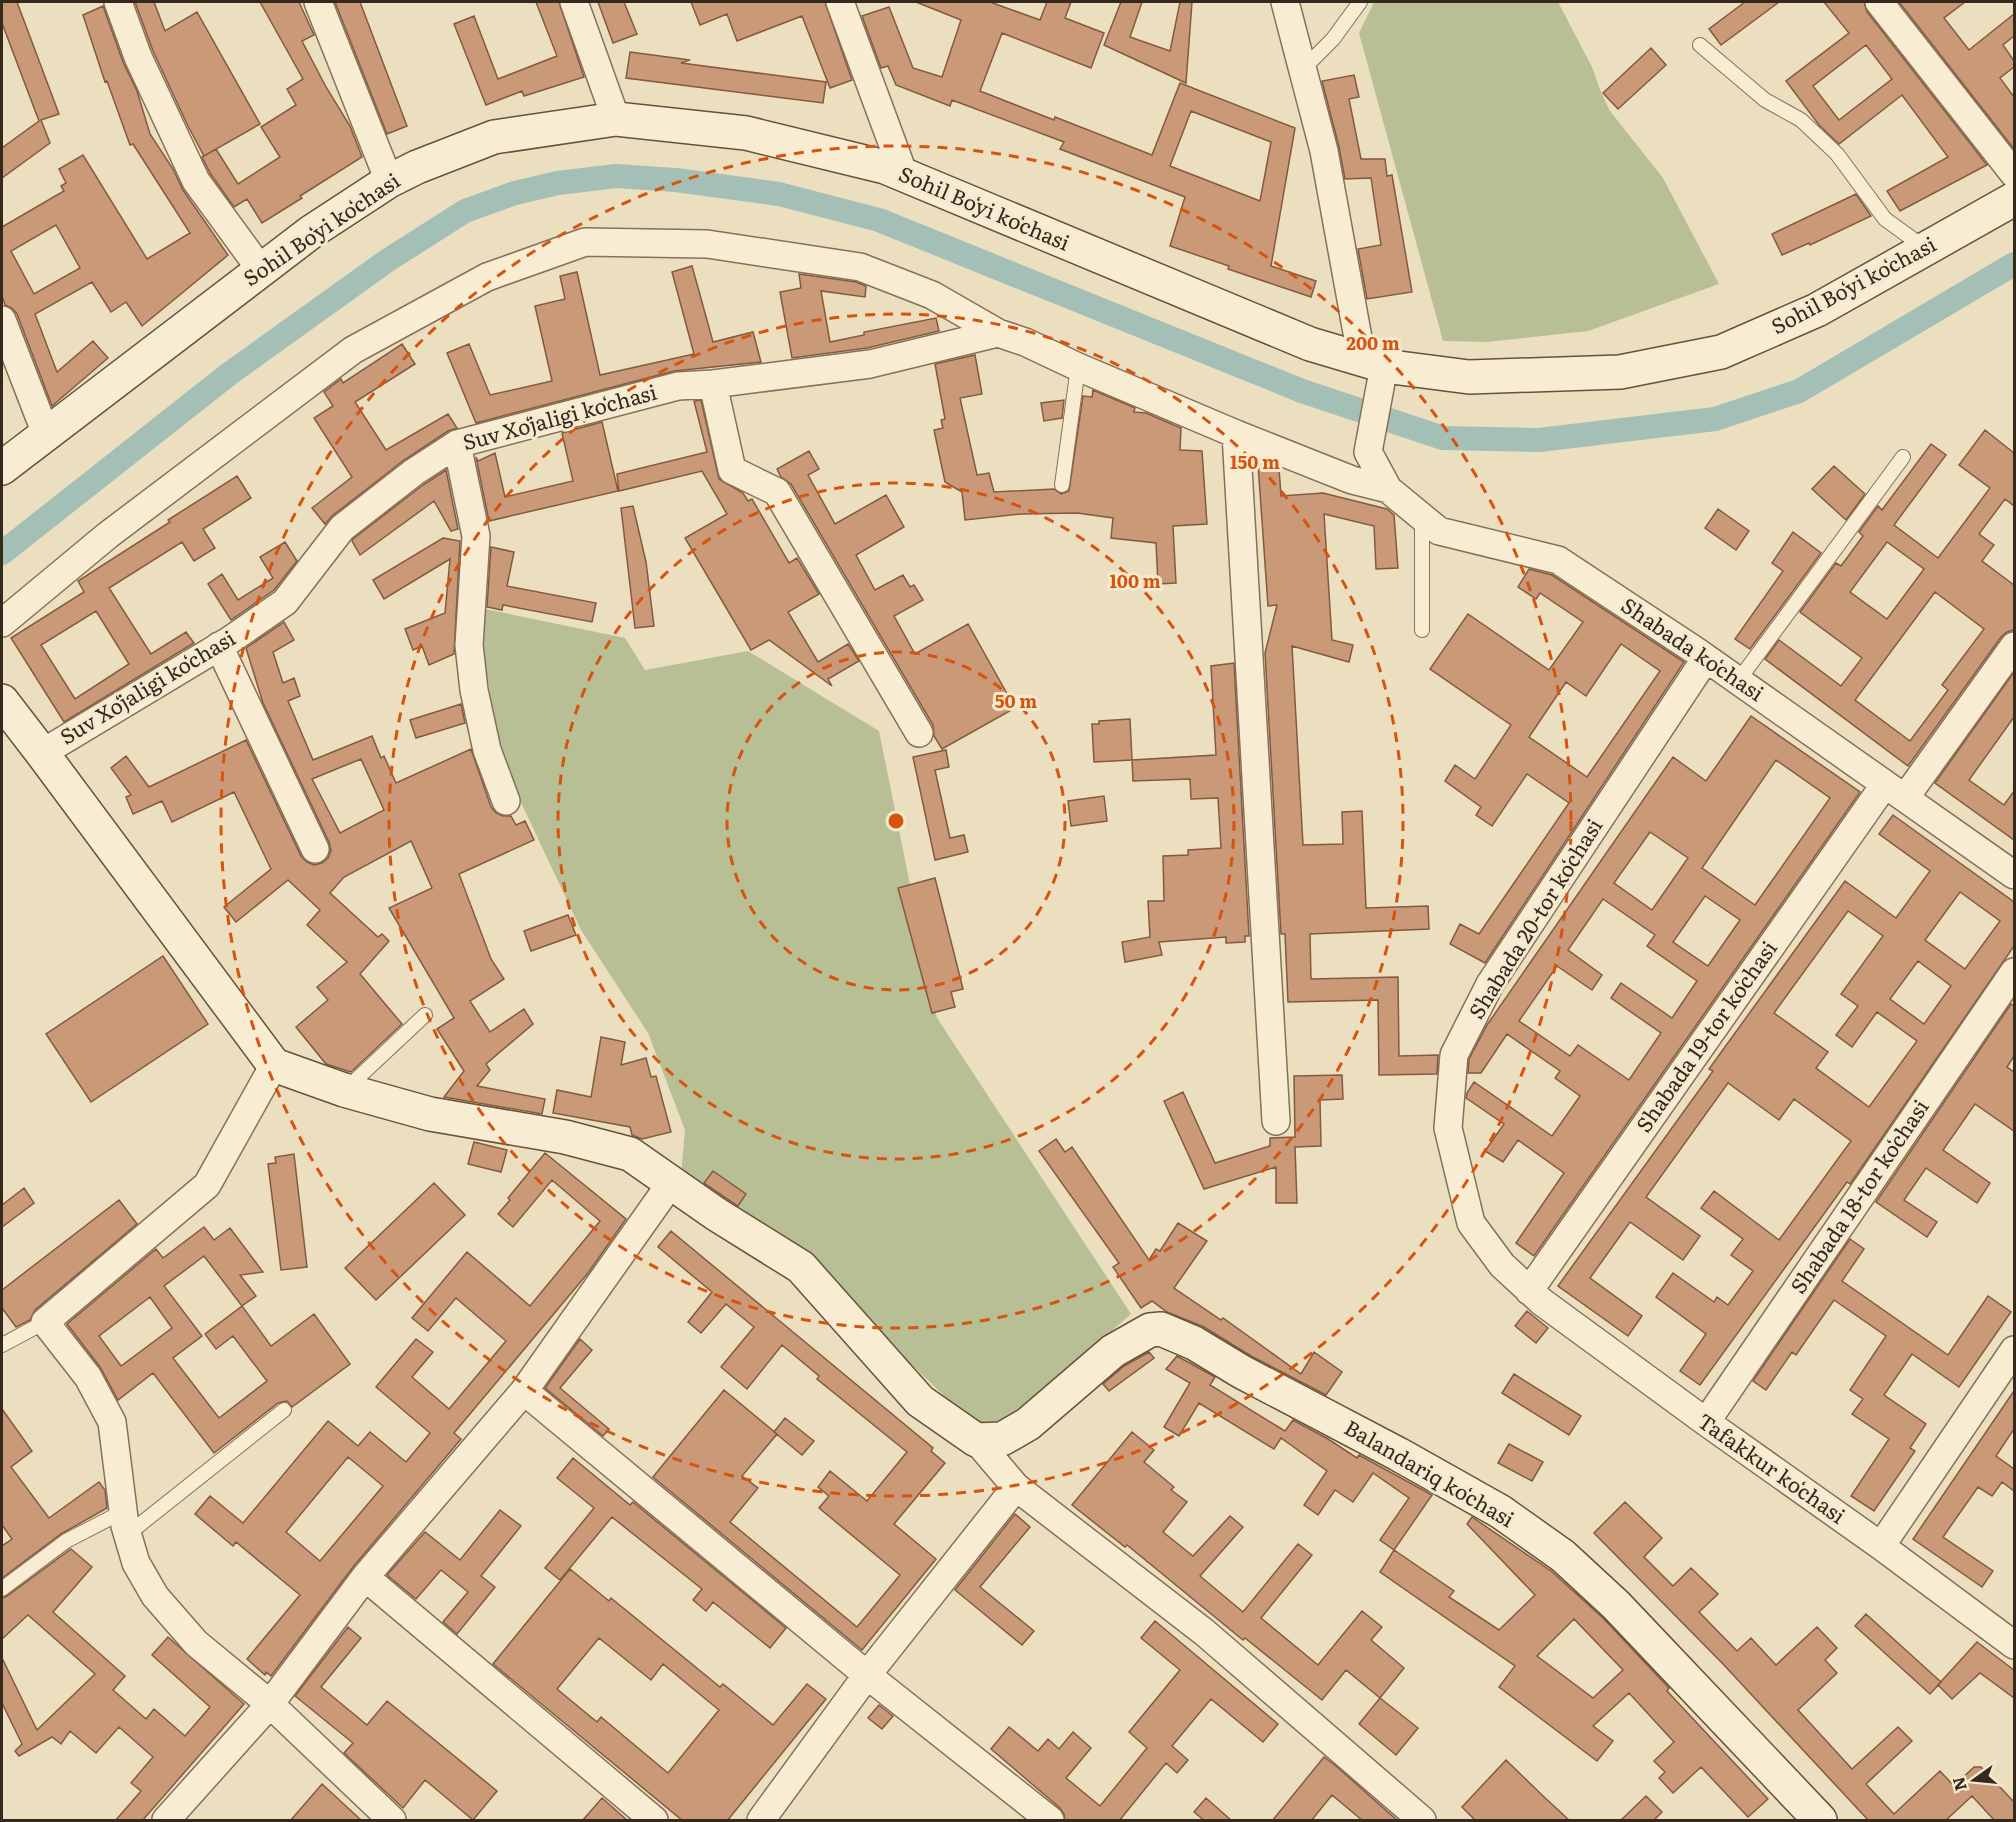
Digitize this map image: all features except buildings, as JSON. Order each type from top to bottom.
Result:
[{"type":"street","points":[[118,2],[138,57],[196,181],[261,270]]},
{"type":"street","points":[[318,2],[389,181]]},
{"type":"street","points":[[574,2],[616,119]]},
{"type":"street","points":[[840,2],[904,175]]},
{"type":"street","points":[[1285,2],[1324,151],[1373,363]]},
{"type":"street","points":[[1879,2],[2014,174]]},
{"type":"street","name":"Sohil Boʻyi koʻchasi","points":[[2,468],[311,232],[389,181],[417,167],[495,137],[616,119],[746,133],[885,167],[1310,344],[1373,363],[1469,377],[1620,372],[1721,352],[1817,310],[2014,199]]},
{"type":"street","points":[[2,623],[108,535],[353,350],[487,277],[585,242],[707,244],[860,267],[932,295],[998,333],[1025,342],[1236,434],[1352,480],[1388,489]]},
{"type":"street","points":[[2,320],[46,434]]},
{"type":"street","name":"Suv Xoʻjaligi koʻchasi","points":[[42,753],[219,646],[285,602],[342,528],[414,472],[457,444],[678,386],[713,384],[870,364],[998,333]]},
{"type":"street","name":"Shabada koʻchasi","points":[[1373,363],[1368,452],[1388,489],[1422,518],[1439,531],[1558,560],[1706,658],[2014,875]]},
{"type":"street","points":[[713,384],[732,470],[777,492],[919,733]]},
{"type":"street","points":[[1236,434],[1276,1121]]},
{"type":"street","points":[[457,444],[476,536],[469,645],[474,690],[487,750],[506,801]]},
{"type":"street","points":[[219,646],[315,849]]},
{"type":"street","name":"Shabada 19-tor koʻchasi","points":[[1529,1291],[1895,791],[2014,646]]},
{"type":"street","name":"Shabada 20-tor koʻchasi","points":[[1529,1291],[1502,1265],[1471,1223],[1448,1128],[1454,1055],[1490,984],[1706,658]]},
{"type":"street","points":[[2,701],[274,1065],[344,1090],[430,1114],[565,1137],[630,1154],[801,1267],[920,1401],[976,1440],[1016,1487],[1204,1632],[1422,1821]]},
{"type":"street","name":"Shabada 18-tor koʻchasi","points":[[1706,1422],[2014,972]]},
{"type":"street","points":[[274,1065],[207,1185],[45,1322],[88,1377],[112,1422],[125,1523],[136,1563],[155,1596],[196,1643],[270,1704],[392,1821]]},
{"type":"street","points":[[166,1821],[270,1704],[365,1577],[524,1390],[671,1183]]},
{"type":"street","name":"Tafakkur koʻchasi","points":[[1529,1291],[2014,1645]]},
{"type":"street","name":"Balandariq koʻchasi","points":[[976,1440],[1002,1438],[1028,1425],[1113,1351],[1131,1339],[1150,1330],[1161,1329],[1172,1332],[1490,1506],[1563,1556],[1616,1605],[1820,1821]]},
{"type":"street","points":[[1881,1546],[2014,1350]]},
{"type":"street","points":[[524,1390],[867,1675],[1050,1821]]},
{"type":"street","points":[[761,1821],[867,1675],[1016,1487]]},
{"type":"street","points":[[365,1577],[654,1821]]},
{"type":"lane","points":[[1303,69],[1333,39],[1360,2]]},
{"type":"lane","points":[[1700,45],[1765,100],[1801,120],[1837,154],[1885,219],[1926,249]]},
{"type":"lane","points":[[1062,485],[1078,367]]},
{"type":"lane","points":[[1738,681],[1903,457]]},
{"type":"lane","points":[[1422,518],[1422,630]]},
{"type":"lane","points":[[344,1090],[425,1015]]},
{"type":"lane","points":[[2,1345],[45,1322]]},
{"type":"lane","points":[[2,1590],[66,1541],[125,1523],[284,1410]]},
{"type":"green space","points":[[1374,2],[1558,2],[1592,67],[1610,111],[1663,178],[1719,284],[1588,331],[1487,342],[1443,341],[1359,33]]},
{"type":"green space","points":[[476,607],[625,638],[645,670],[748,651],[879,731],[937,1018],[1131,1314],[1011,1419],[985,1423],[964,1415],[807,1264],[681,1175],[685,1130],[648,1033],[581,930],[501,760]]},
{"type":"waterway","points":[[2,553],[229,374],[388,260],[465,211],[515,193],[558,183],[616,176],[676,180],[779,194],[879,220],[1302,391],[1443,438],[1539,440],[1715,419],[1799,391],[2014,264]]}]
